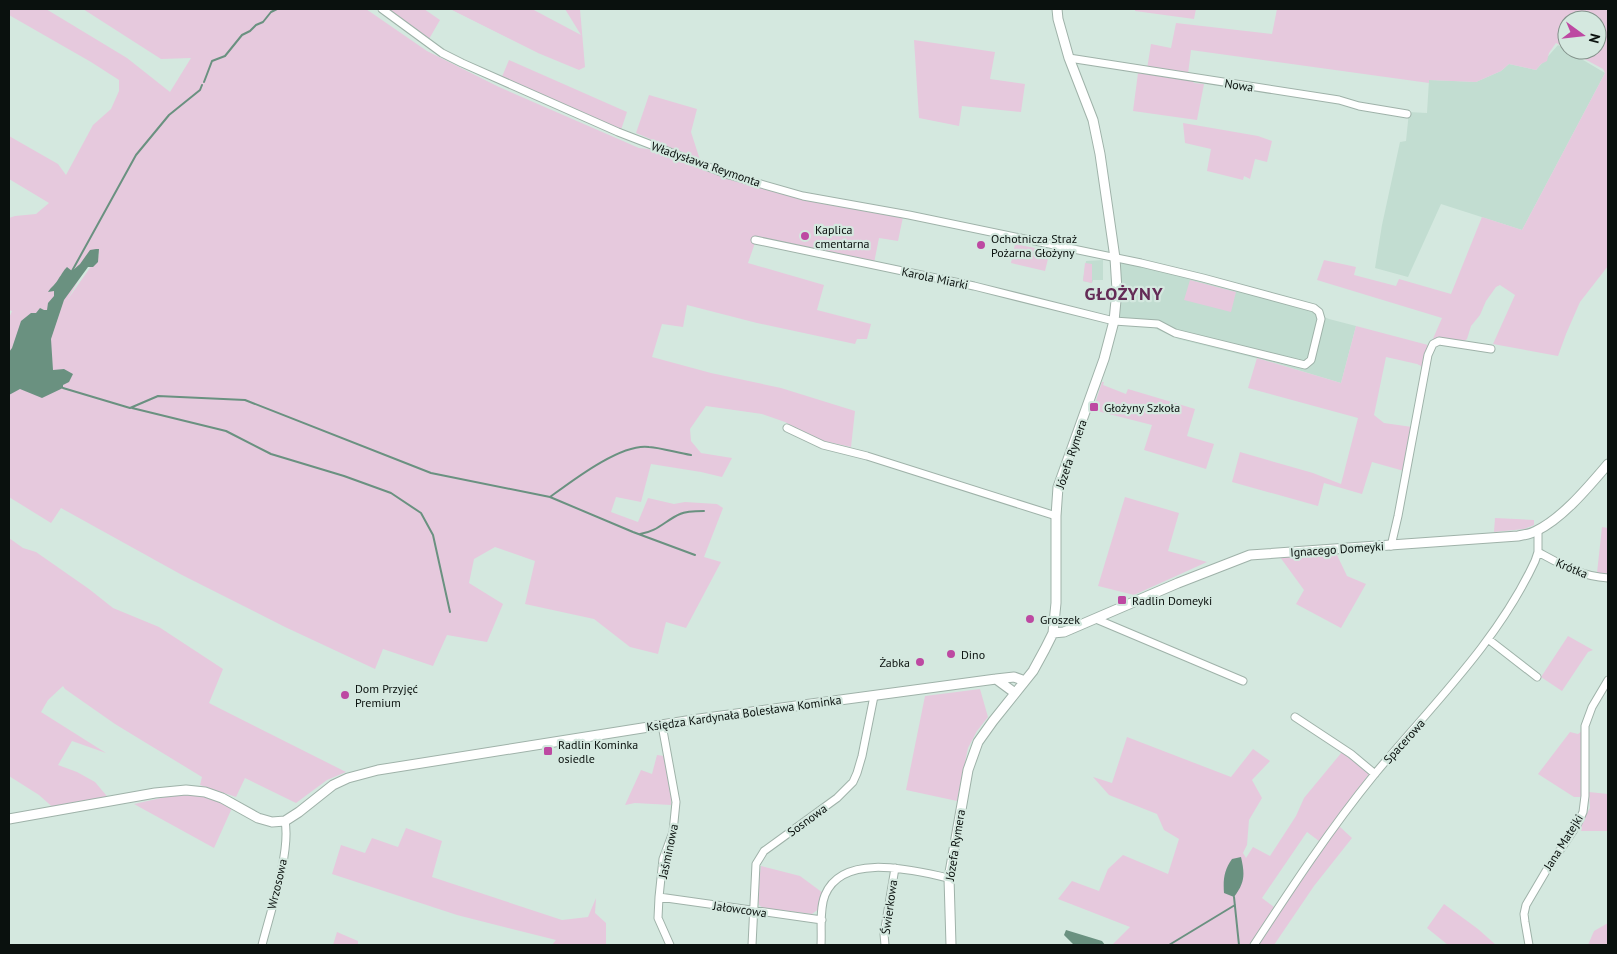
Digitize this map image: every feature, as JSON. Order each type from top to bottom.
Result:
[{"type":"street","name":"Władysława Reymonta","points":[[382,9],[442,53],[470,67],[618,132],[722,173],[803,196],[902,214],[1203,278],[1314,308],[1320,312],[1321,319],[1311,360],[1304,365],[1174,333],[1158,324],[1114,321]]},
{"type":"street","name":"Józefa Rymera","points":[[951,945],[949,878],[957,827],[973,754],[978,742],[992,721],[1039,662],[1052,633],[1056,603],[1058,487],[1098,376],[1114,321],[1117,290],[1109,206],[1093,120],[1069,58],[1057,9]]},
{"type":"street","name":"Nowa","points":[[1069,58],[1339,100],[1359,106],[1407,114]]},
{"type":"street","name":"Karola Miarki","points":[[755,240],[974,286],[1114,321]]},
{"type":"street","points":[[1391,546],[1428,355],[1433,344],[1439,341],[1492,349]]},
{"type":"street","points":[[787,428],[823,445],[867,456],[1056,516]]},
{"type":"street","name":"Ignacego Domeyki","points":[[1052,633],[1064,632],[1250,554],[1518,536],[1538,530],[1562,512],[1608,464]]},
{"type":"street","name":"Spacerowa","points":[[1254,945],[1310,860],[1375,774],[1451,687],[1502,620],[1529,574],[1538,552],[1538,530]]},
{"type":"street","name":"Krótka","points":[[1538,552],[1576,572],[1592,577],[1608,578]]},
{"type":"street","points":[[1096,619],[1242,681]]},
{"type":"street","points":[[1488,639],[1537,677]]},
{"type":"street","name":"Księdza Kardynała Bolesława Kominka","points":[[285,821],[333,785],[362,774],[662,725],[996,679],[1014,677],[1025,681]]},
{"type":"street","points":[[996,679],[1015,693]]},
{"type":"street","name":"Jana Matejki","points":[[1530,945],[1524,922],[1526,905],[1577,825],[1583,812],[1585,796],[1585,726],[1592,707],[1608,680]]},
{"type":"street","name":"Sosnowa","points":[[752,945],[756,864],[764,851],[837,798],[853,782],[862,756],[874,696]]},
{"type":"street","points":[[1295,717],[1351,754],[1375,774]]},
{"type":"street","name":"Jaśminowa","points":[[662,725],[676,802],[673,832],[664,859],[658,918],[670,945]]},
{"type":"street","points":[[9,819],[155,793],[186,790],[205,792],[222,798],[258,818],[272,822],[285,821]]},
{"type":"street","name":"Wrzosowa","points":[[262,945],[284,857],[287,832],[285,821]]},
{"type":"street","points":[[821,945],[825,895],[835,881],[847,874],[867,867],[895,868],[949,878]]},
{"type":"street","name":"Świerkowa","points":[[884,945],[884,934],[895,868]]},
{"type":"street","name":"Jałowcowa","points":[[659,897],[822,920]]},
{"type":"shaded area","points":[[9,9],[46,9],[127,58],[170,92],[191,58],[161,59],[83,9],[366,9],[427,51],[499,87],[639,148],[659,152],[706,171],[761,188],[831,204],[903,217],[898,241],[879,238],[874,263],[757,237],[748,263],[824,285],[817,310],[871,324],[867,339],[857,339],[855,344],[757,323],[687,305],[683,327],[662,324],[652,357],[711,373],[781,388],[855,411],[851,447],[819,440],[785,422],[762,414],[706,406],[690,429],[691,441],[701,453],[732,458],[722,477],[651,464],[641,502],[616,497],[611,512],[638,522],[648,498],[674,504],[685,502],[717,504],[723,508],[704,557],[721,562],[686,628],[666,622],[658,654],[630,647],[594,619],[525,604],[535,561],[495,547],[474,559],[469,583],[503,604],[487,642],[447,635],[433,666],[383,649],[375,669],[285,627],[182,575],[61,508],[51,523],[9,497],[9,318],[12,311],[9,310],[9,218],[36,214],[49,203],[9,179],[9,136],[58,164],[66,175],[93,125],[111,109],[119,91],[119,80],[9,15]],"holes":[[[96,249],[99,255],[68,299]]]},
{"type":"shaded area","points":[[387,9],[424,9],[440,20],[429,39]]},
{"type":"shaded area","points":[[450,9],[532,9],[581,35],[565,9],[580,9],[585,67],[579,70],[538,53]]},
{"type":"shaded area","points":[[1135,9],[1196,9],[1194,19],[1135,11]]},
{"type":"shaded area","points":[[1277,9],[1608,9],[1608,266],[1580,302],[1558,356],[1493,344],[1515,295],[1500,285],[1496,287],[1486,301],[1480,315],[1471,326],[1467,339],[1464,341],[1439,338],[1432,341],[1442,318],[1317,280],[1324,260],[1356,267],[1354,275],[1396,286],[1399,279],[1451,294],[1482,217],[1522,230],[1605,73],[1603,69],[1586,60],[1607,60],[1607,10],[1557,10],[1557,44],[1549,53],[1547,61],[1536,70],[1509,64],[1501,71],[1476,82],[1429,80],[1429,83],[1191,50],[1188,74],[1147,69],[1151,44],[1171,48],[1176,23],[1272,34]]},
{"type":"shaded area","points":[[914,40],[995,52],[990,79],[1025,84],[1021,112],[962,106],[959,126],[919,118]]},
{"type":"shaded area","points":[[1557,46],[1557,60],[1583,60],[1605,73],[1522,230],[1441,204],[1408,277],[1375,268],[1382,225],[1400,142],[1406,141],[1409,112],[1427,113],[1429,80],[1476,82],[1501,71],[1509,64],[1536,70]]},
{"type":"shaded area","points":[[509,60],[627,112],[621,130],[501,79]]},
{"type":"shaded area","points":[[1138,73],[1192,80],[1194,83],[1204,84],[1197,120],[1133,111]]},
{"type":"shaded area","points":[[649,95],[697,109],[691,132],[700,160],[636,133]]},
{"type":"shaded area","points":[[1183,123],[1258,136],[1272,141],[1267,162],[1255,159],[1250,179],[1244,176],[1243,180],[1207,171],[1211,149],[1185,143]]},
{"type":"shaded area","points":[[1015,244],[1050,251],[1045,271],[1011,263]]},
{"type":"shaded area","points":[[99,249],[98,262],[93,267],[88,267],[64,300],[51,339],[53,370],[64,369],[73,374],[69,382],[63,385],[63,388],[42,398],[20,389],[9,395],[9,352],[21,321],[31,313],[36,313],[40,308],[47,310],[48,303],[54,296],[54,291],[48,292],[64,270],[67,267],[72,271],[80,264],[90,250]]},
{"type":"shaded area","points":[[1103,260],[1103,280],[1093,280],[1092,283],[1083,281],[1086,261]]},
{"type":"shaded area","points":[[1121,262],[1171,272],[1300,306],[1329,319],[1356,326],[1341,383],[1275,363],[1178,339],[1152,327],[1119,323]]},
{"type":"shaded area","points":[[1085,263],[1092,264],[1092,283],[1083,281]]},
{"type":"shaded area","points":[[1190,280],[1236,292],[1231,312],[1184,300]]},
{"type":"shaded area","points":[[1356,326],[1428,345],[1421,373],[1421,366],[1417,364],[1386,357],[1374,415],[1384,423],[1412,427],[1404,471],[1372,462],[1362,494],[1324,483],[1318,506],[1232,482],[1240,452],[1313,473],[1341,484],[1358,418],[1248,388],[1257,358],[1341,383]]},
{"type":"shaded area","points":[[1102,382],[1104,382],[1103,385],[1126,394],[1128,389],[1195,409],[1187,436],[1214,444],[1206,469],[1144,450],[1152,425],[1093,410]]},
{"type":"shaded area","points":[[1125,497],[1179,513],[1168,551],[1207,562],[1134,595],[1098,586]]},
{"type":"shaded area","points":[[1495,518],[1534,520],[1534,525],[1524,529],[1494,532]]},
{"type":"shaded area","points":[[1602,527],[1608,528],[1608,575],[1597,573]]},
{"type":"shaded area","points":[[9,538],[23,548],[36,552],[113,608],[159,627],[223,669],[209,703],[346,772],[327,780],[296,803],[245,778],[236,797],[200,785],[202,777],[115,724],[63,686],[48,700],[41,712],[106,753],[72,741],[58,765],[77,772],[95,782],[111,801],[57,811],[39,795],[9,776]]},
{"type":"shaded area","points":[[1337,555],[1347,576],[1366,584],[1341,628],[1296,604],[1304,590],[1280,557]]},
{"type":"shaded area","points":[[1568,636],[1593,650],[1588,652],[1562,691],[1541,677]]},
{"type":"shaded area","points":[[980,689],[988,717],[977,731],[968,748],[957,801],[906,790],[925,696]]},
{"type":"shaded area","points":[[1582,731],[1582,797],[1574,797],[1538,774],[1570,732],[1578,734]]},
{"type":"shaded area","points":[[1127,737],[1231,777],[1253,749],[1270,761],[1252,780],[1262,798],[1249,820],[1247,845],[1243,853],[1246,858],[1253,847],[1270,856],[1296,816],[1304,798],[1342,752],[1369,774],[1319,841],[1307,832],[1262,898],[1274,907],[1250,945],[1112,945],[1130,927],[1058,899],[1072,881],[1099,891],[1108,869],[1123,855],[1168,874],[1179,839],[1164,830],[1157,814],[1109,795],[1093,777],[1112,783]]},
{"type":"shaded area","points":[[657,755],[664,756],[671,805],[635,803],[625,805],[641,770],[652,774]]},
{"type":"shaded area","points":[[1589,792],[1608,794],[1608,831],[1577,831],[1590,808]]},
{"type":"shaded area","points":[[179,794],[207,796],[232,808],[214,848],[134,804]]},
{"type":"shaded area","points":[[1339,826],[1352,838],[1314,886],[1274,945],[1257,945],[1290,894]]},
{"type":"shaded area","points":[[406,828],[442,841],[432,877],[562,920],[588,917],[596,898],[595,913],[606,923],[606,945],[552,945],[556,940],[457,915],[332,874],[341,845],[365,853],[372,838],[398,847]]},
{"type":"shaded area","points":[[1241,857],[1243,878],[1234,897],[1224,893],[1225,875],[1232,859]]},
{"type":"shaded area","points":[[761,866],[800,876],[823,893],[820,908],[812,914],[763,908],[759,905],[757,894]]},
{"type":"shaded area","points":[[1444,904],[1496,945],[1448,945],[1427,928]]},
{"type":"shaded area","points":[[1608,923],[1608,945],[1588,945],[1594,931]]},
{"type":"shaded area","points":[[1066,930],[1102,941],[1105,945],[1074,945],[1064,935]]},
{"type":"shaded area","points":[[337,932],[358,941],[358,945],[333,945]]},
{"type":"waterway","points":[[204,82],[212,61],[225,56],[242,35],[263,22],[271,12],[277,9]]},
{"type":"waterway","points":[[72,271],[136,155],[169,115],[200,90],[202,85]]},
{"type":"waterway","points":[[63,388],[130,408],[158,396],[245,400],[431,473],[550,497],[633,532],[695,555]]},
{"type":"waterway","points":[[132,408],[226,431],[271,454],[344,476],[391,493],[421,513],[433,535],[450,612]]},
{"type":"waterway","points":[[550,497],[597,464],[638,447],[660,448],[691,455]]},
{"type":"waterway","points":[[640,534],[651,531],[682,513],[704,511]]},
{"type":"waterway","points":[[1234,897],[1239,945]]},
{"type":"waterway","points":[[1169,945],[1235,905]]},
{"type":"place","name":"Kaplica cmentarna","points":[[805,236]]},
{"type":"place","name":"Ochotnicza Straż Pożarna Głożyny","points":[[981,245]]},
{"type":"place","name":"Głożyny Szkoła","points":[[1094,407]]},
{"type":"place","name":"Radlin Domeyki","points":[[1122,600]]},
{"type":"place","name":"Groszek","points":[[1030,619]]},
{"type":"place","name":"Dino","points":[[951,654]]},
{"type":"place","name":"Żabka","points":[[920,662]]},
{"type":"place","name":"Dom Przyjęć Premium","points":[[345,695]]},
{"type":"place","name":"Radlin Kominka osiedle","points":[[548,751]]},
{"type":"district","name":"GŁOŻYNY","points":[[1124,293]]}]
